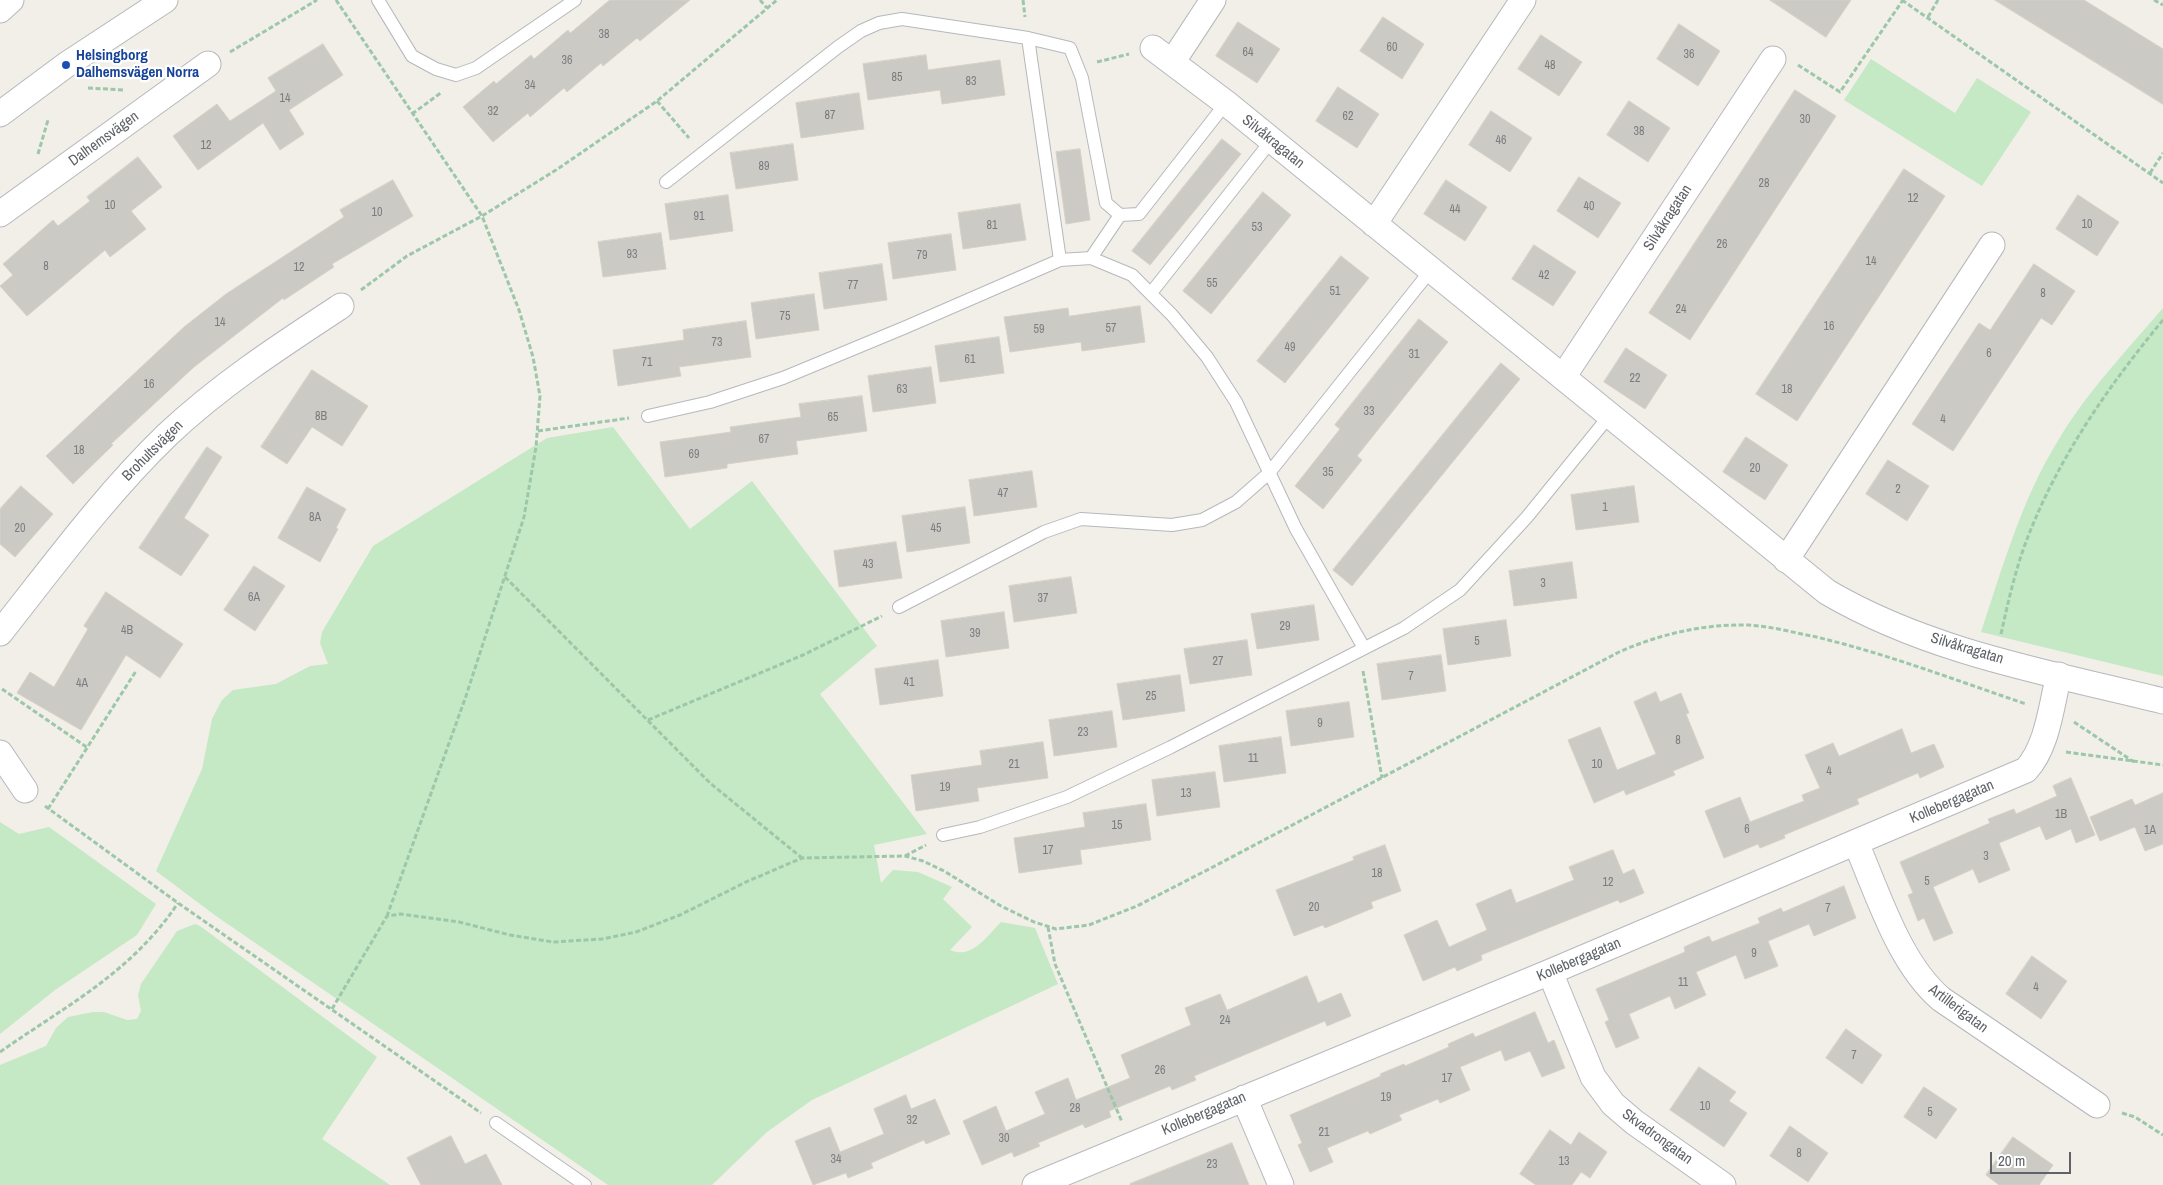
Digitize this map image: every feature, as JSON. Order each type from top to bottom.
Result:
[{"type":"street","points":[[0,10],[11,0]]},
{"type":"street","points":[[0,114],[66,65],[164,0]]},
{"type":"street","points":[[1163,54],[1213,0]]},
{"type":"street","points":[[1374,224],[1523,0]]},
{"type":"street","name":"Silvåkragatan","points":[[1163,54],[1226,103],[1827,592],[1889,625],[1995,659],[2163,701]]},
{"type":"street","name":"Silvåkragatan","points":[[1563,377],[1773,59]]},
{"type":"street","name":"Dalhemsvägen","points":[[0,214],[208,64]]},
{"type":"street","points":[[1786,560],[1992,246]]},
{"type":"street","name":"Brohultsvägen","points":[[0,633],[124,480],[167,436],[246,369],[340,306]]},
{"type":"street","name":"Kollebergagatan","points":[[1035,1185],[1550,972],[2026,770],[2034,761],[2041,748],[2059,675]]},
{"type":"street","points":[[0,753],[25,790]]},
{"type":"street","name":"Artillerigatan","points":[[1856,843],[1906,957],[1923,982],[1941,999],[2097,1105]]},
{"type":"street","name":"Skvadrongatan","points":[[1550,972],[1593,1077],[1613,1104],[1634,1122],[1723,1185]]},
{"type":"street","points":[[1244,1098],[1281,1185]]},
{"type":"lane","points":[[378,0],[412,56],[436,70],[456,75],[476,68],[575,0]]},
{"type":"lane","points":[[666,182],[861,31],[879,23],[902,19],[1028,38],[1070,48],[1079,67],[1106,204],[1120,215],[1139,214],[1226,103]]},
{"type":"lane","points":[[1028,38],[1060,260]]},
{"type":"lane","points":[[1151,293],[1271,141]]},
{"type":"lane","points":[[1091,258],[1120,215]]},
{"type":"lane","points":[[648,416],[710,402],[783,378],[1060,260],[1091,258],[1132,274],[1207,357],[1236,402],[1296,529],[1362,649]]},
{"type":"lane","points":[[900,607],[1044,532],[1081,519],[1172,525],[1202,520],[1236,502],[1270,473],[1431,270]]},
{"type":"lane","points":[[943,835],[980,827],[1067,797],[1171,747],[1404,628],[1460,590],[1527,517],[1610,415]]},
{"type":"lane","points":[[496,1123],[585,1185]]},
{"type":"path","points":[[208,64],[317,0]]},
{"type":"path","points":[[332,1009],[387,916],[466,696],[524,518],[538,431],[540,396],[534,357],[507,277],[482,216],[336,0]]},
{"type":"path","points":[[760,0],[767,8]]},
{"type":"path","points":[[340,306],[407,256],[482,216],[556,170],[656,101],[777,0]]},
{"type":"path","points":[[1773,59],[1791,60],[1840,92],[1902,0],[2163,182]]},
{"type":"path","points":[[1928,17],[1938,0]]},
{"type":"path","points":[[2154,0],[2163,5]]},
{"type":"path","points":[[1079,67],[1163,54]]},
{"type":"path","points":[[412,114],[444,91],[456,75]]},
{"type":"path","points":[[656,101],[703,153]]},
{"type":"path","points":[[2150,173],[2163,153]]},
{"type":"path","points":[[387,916],[401,914],[459,922],[510,935],[553,942],[602,939],[636,932],[680,915],[746,882],[802,858],[905,856],[923,861],[944,871],[1001,906],[1048,927],[1056,929],[1089,925],[1137,906],[1619,652],[1645,640],[1672,632],[1717,626],[1750,625],[1778,629],[1854,646],[1986,690],[2022,554],[2054,479],[2093,413],[2163,320]]},
{"type":"path","points":[[538,431],[648,416]]},
{"type":"path","points":[[505,577],[710,783],[802,858]]},
{"type":"path","points":[[648,720],[803,655],[900,607]]},
{"type":"path","points":[[1362,649],[1382,778]]},
{"type":"path","points":[[48,810],[136,671]]},
{"type":"path","points":[[2,689],[88,748]]},
{"type":"path","points":[[2041,748],[2163,765]]},
{"type":"path","points":[[25,790],[48,810],[178,903],[496,1123]]},
{"type":"path","points":[[0,1052],[106,981],[162,926],[178,903]]},
{"type":"path","points":[[1048,927],[1055,964],[1132,1144]]},
{"type":"path","points":[[2097,1105],[2135,1117],[2163,1134]]},
{"type":"green space","points":[[1871,59],[1955,113],[1977,78],[2031,112],[1982,186],[1844,100]]},
{"type":"green space","points":[[2163,308],[2163,676],[1981,632],[2014,533],[2046,462],[2082,404]]},
{"type":"green space","points":[[613,427],[690,529],[752,481],[877,646],[820,694],[927,834],[874,845],[881,883],[893,870],[918,872],[952,887],[943,899],[972,927],[950,950],[965,952],[972,949],[985,940],[1001,922],[1035,928],[1058,984],[812,1100],[767,1132],[712,1185],[608,1185],[216,916],[156,871],[202,769],[212,719],[222,700],[233,690],[276,684],[310,666],[328,664],[320,643],[322,632],[373,546],[547,438]]},
{"type":"green space","points":[[0,822],[19,834],[49,827],[156,904],[137,935],[55,990],[0,1034]]},
{"type":"green space","points":[[195,924],[377,1057],[322,1139],[390,1185],[0,1185],[0,1065],[46,1046],[56,1028],[68,1017],[93,1012],[104,1012],[127,1020],[137,1019],[141,1011],[138,995],[141,984],[177,931]]},
{"type":"building","points":[[610,0],[690,0],[640,41],[637,38],[603,66],[601,63],[567,92],[564,88],[530,117],[528,113],[493,142],[463,107],[494,81],[496,84],[531,55],[534,59],[568,30],[570,33]]},
{"type":"building","points":[[1770,0],[1851,0],[1826,37]]},
{"type":"building","points":[[1995,0],[2084,0],[2163,49],[2163,104]]},
{"type":"building","points":[[1383,17],[1424,44],[1402,79],[1360,51]]},
{"type":"building","points":[[1238,22],[1280,49],[1257,83],[1216,56]]},
{"type":"building","points":[[1679,24],[1720,51],[1698,86],[1657,59]]},
{"type":"building","points":[[1541,35],[1582,62],[1559,96],[1518,69]]},
{"type":"building","points":[[323,44],[343,75],[289,110],[304,134],[280,150],[263,123],[198,170],[173,136],[217,104],[230,121],[276,91],[268,78]]},
{"type":"building","points":[[926,55],[928,70],[1000,60],[1005,95],[942,104],[940,90],[868,100],[863,64]]},
{"type":"building","points":[[1338,87],[1379,114],[1357,148],[1316,121]]},
{"type":"building","points":[[1795,90],[1836,116],[1690,340],[1649,313]]},
{"type":"building","points":[[859,93],[864,129],[801,138],[796,103]]},
{"type":"building","points":[[1629,101],[1670,128],[1648,162],[1607,135]]},
{"type":"building","points":[[1491,111],[1532,138],[1510,172],[1469,145]]},
{"type":"building","points":[[1222,139],[1241,154],[1150,265],[1132,251]]},
{"type":"building","points":[[793,144],[798,180],[736,189],[730,153]]},
{"type":"building","points":[[1080,149],[1090,220],[1066,224],[1056,152]]},
{"type":"building","points":[[138,157],[162,187],[131,211],[146,229],[110,257],[105,250],[27,316],[0,286],[13,275],[3,264],[53,220],[58,226],[90,201],[87,197]]},
{"type":"building","points":[[1904,169],[1945,196],[1797,421],[1756,394]]},
{"type":"building","points":[[1579,177],[1621,203],[1598,238],[1557,211]]},
{"type":"building","points":[[393,180],[413,216],[332,264],[334,267],[284,300],[283,298],[194,367],[111,444],[113,445],[73,484],[46,456],[184,327],[226,294],[344,217],[340,210]]},
{"type":"building","points":[[1446,180],[1487,207],[1465,241],[1424,214]]},
{"type":"building","points":[[1263,192],[1291,215],[1211,314],[1183,291]]},
{"type":"building","points":[[728,195],[733,231],[670,240],[665,204]]},
{"type":"building","points":[[2078,195],[2119,222],[2097,256],[2056,229]]},
{"type":"building","points":[[1020,204],[1026,240],[963,249],[958,213]]},
{"type":"building","points":[[661,233],[666,269],[603,277],[598,242]]},
{"type":"building","points":[[951,234],[956,270],[893,279],[888,243]]},
{"type":"building","points":[[1534,245],[1576,272],[1553,306],[1512,279]]},
{"type":"building","points":[[1341,256],[1369,278],[1285,383],[1257,361]]},
{"type":"building","points":[[882,264],[887,300],[824,309],[819,273]]},
{"type":"building","points":[[2034,264],[2075,291],[2052,325],[2041,318],[1953,451],[1912,424],[1979,323],[1990,330]]},
{"type":"building","points":[[814,294],[819,330],[756,339],[751,303]]},
{"type":"building","points":[[1140,306],[1145,342],[1082,351],[1081,342],[1010,352],[1004,317],[1068,308],[1069,316]]},
{"type":"building","points":[[1419,319],[1448,342],[1357,456],[1362,460],[1323,509],[1295,486],[1340,429],[1335,425]]},
{"type":"building","points":[[746,321],[751,357],[679,367],[681,376],[618,386],[613,350],[684,340],[683,330]]},
{"type":"building","points":[[999,337],[1004,373],[940,382],[935,346]]},
{"type":"building","points":[[1626,348],[1667,375],[1645,409],[1604,382]]},
{"type":"building","points":[[1501,363],[1520,379],[1352,586],[1333,570]]},
{"type":"building","points":[[931,367],[936,403],[873,412],[868,376]]},
{"type":"building","points":[[312,370],[368,406],[342,446],[312,427],[287,464],[261,447]]},
{"type":"building","points":[[862,396],[867,431],[796,441],[798,454],[727,464],[727,468],[665,477],[660,442],[731,432],[730,427],[801,417],[799,404]]},
{"type":"building","points":[[1746,437],[1788,465],[1765,500],[1723,472]]},
{"type":"building","points":[[207,447],[222,457],[184,518],[209,535],[181,576],[139,548]]},
{"type":"building","points":[[1888,460],[1929,486],[1907,521],[1866,494]]},
{"type":"building","points":[[1032,471],[1037,507],[974,516],[969,480]]},
{"type":"building","points":[[21,486],[53,514],[15,557],[0,544],[0,509]]},
{"type":"building","points":[[1634,486],[1639,522],[1576,530],[1571,495]]},
{"type":"building","points":[[307,487],[346,509],[336,528],[338,529],[320,562],[278,538]]},
{"type":"building","points":[[965,507],[970,543],[907,552],[902,516]]},
{"type":"building","points":[[896,542],[902,578],[839,587],[834,551]]},
{"type":"building","points":[[1572,562],[1577,598],[1514,606],[1509,571]]},
{"type":"building","points":[[254,566],[285,586],[255,631],[224,610]]},
{"type":"building","points":[[1071,577],[1077,613],[1014,622],[1009,586]]},
{"type":"building","points":[[106,592],[183,644],[160,678],[126,655],[81,730],[17,693],[30,672],[54,687],[88,629],[84,626]]},
{"type":"building","points":[[1314,605],[1319,640],[1257,649],[1251,614]]},
{"type":"building","points":[[1004,612],[1009,648],[946,657],[941,621]]},
{"type":"building","points":[[1506,620],[1511,656],[1448,665],[1443,629]]},
{"type":"building","points":[[1247,640],[1252,675],[1190,684],[1184,649]]},
{"type":"building","points":[[1441,655],[1446,691],[1382,700],[1377,664]]},
{"type":"building","points":[[938,660],[943,696],[880,705],[875,669]]},
{"type":"building","points":[[1180,675],[1185,711],[1123,720],[1117,684]]},
{"type":"building","points":[[1656,692],[1660,702],[1681,693],[1689,713],[1686,714],[1704,758],[1673,771],[1675,775],[1626,795],[1624,790],[1594,803],[1568,740],[1600,727],[1617,770],[1656,754],[1634,702]]},
{"type":"building","points":[[1349,702],[1354,737],[1291,746],[1286,711]]},
{"type":"building","points":[[1112,711],[1117,747],[1054,756],[1049,720]]},
{"type":"building","points":[[1902,729],[1911,753],[1934,744],[1944,767],[1920,778],[1918,773],[1857,799],[1859,804],[1784,835],[1785,838],[1760,848],[1758,844],[1724,858],[1705,811],[1740,797],[1750,822],[1804,801],[1802,795],[1820,788],[1805,755],[1833,743],[1839,756]]},
{"type":"building","points":[[1281,737],[1286,773],[1224,782],[1219,746]]},
{"type":"building","points":[[1043,742],[1048,778],[977,788],[979,801],[916,811],[911,775],[982,765],[980,751]]},
{"type":"building","points":[[1215,772],[1220,807],[1157,816],[1152,780]]},
{"type":"building","points":[[2071,778],[2095,835],[2076,843],[2071,829],[2046,840],[2040,826],[1999,843],[2010,870],[1979,883],[1973,869],[1933,887],[1953,933],[1934,941],[1924,918],[1918,921],[1908,895],[1913,893],[1900,862],[1990,823],[1988,819],[2014,809],[2016,814],[2057,796],[2053,786]]},
{"type":"building","points":[[2163,793],[2163,844],[2145,851],[2135,827],[2100,841],[2090,817],[2132,799],[2135,805]]},
{"type":"building","points":[[1146,804],[1151,840],[1080,850],[1082,864],[1019,873],[1014,838],[1085,827],[1083,813]]},
{"type":"building","points":[[1385,845],[1401,891],[1371,902],[1373,908],[1325,928],[1323,925],[1294,936],[1276,890],[1354,860],[1353,857]]},
{"type":"building","points":[[1613,850],[1623,874],[1634,869],[1644,893],[1620,903],[1618,900],[1481,955],[1482,960],[1457,971],[1455,967],[1423,981],[1404,935],[1437,920],[1449,947],[1487,930],[1476,904],[1511,889],[1516,903],[1574,880],[1569,867]]},
{"type":"building","points":[[1844,886],[1856,918],[1814,936],[1809,924],[1768,941],[1778,966],[1745,979],[1736,955],[1696,972],[1706,995],[1675,1009],[1670,996],[1629,1014],[1639,1038],[1616,1048],[1605,1022],[1609,1020],[1596,989],[1685,952],[1684,947],[1709,936],[1712,942],[1760,923],[1758,918],[1781,908],[1783,912]]},
{"type":"building","points":[[2032,956],[2067,981],[2041,1019],[2006,994]]},
{"type":"building","points":[[1307,976],[1318,1003],[1341,993],[1351,1016],[1327,1026],[1325,1021],[1194,1076],[1196,1080],[1172,1090],[1170,1086],[1109,1111],[1111,1117],[1085,1128],[1083,1124],[1038,1143],[1040,1146],[1014,1157],[1012,1152],[982,1165],[963,1121],[996,1106],[1006,1131],[1045,1114],[1035,1092],[1068,1078],[1076,1100],[1130,1078],[1121,1055],[1191,1025],[1185,1008],[1220,994],[1227,1010]]},
{"type":"building","points":[[1535,1012],[1548,1043],[1554,1040],[1565,1068],[1542,1077],[1530,1051],[1505,1061],[1501,1050],[1460,1067],[1470,1090],[1440,1103],[1438,1099],[1399,1115],[1402,1120],[1370,1134],[1368,1131],[1327,1148],[1333,1162],[1310,1172],[1298,1145],[1302,1143],[1290,1115],[1381,1076],[1380,1074],[1404,1064],[1405,1066],[1449,1047],[1448,1044],[1473,1033],[1475,1037]]},
{"type":"building","points":[[1846,1029],[1882,1055],[1862,1084],[1826,1058]]},
{"type":"building","points":[[1699,1067],[1736,1092],[1729,1101],[1747,1113],[1724,1147],[1670,1110]]},
{"type":"building","points":[[1924,1087],[1957,1109],[1936,1139],[1904,1117]]},
{"type":"building","points":[[906,1095],[911,1109],[935,1099],[950,1134],[926,1144],[924,1140],[871,1163],[873,1168],[848,1178],[846,1173],[813,1185],[795,1141],[830,1127],[840,1152],[884,1134],[874,1109]]},
{"type":"building","points":[[1790,1126],[1828,1153],[1808,1182],[1770,1156]]},
{"type":"building","points":[[1550,1130],[1571,1145],[1579,1132],[1607,1152],[1590,1178],[1581,1172],[1572,1185],[1536,1185],[1520,1174]]},
{"type":"building","points":[[451,1136],[465,1164],[486,1154],[502,1185],[421,1185],[407,1158]]},
{"type":"building","points":[[2013,1137],[2053,1165],[2039,1185],[1999,1185],[1986,1175]]},
{"type":"building","points":[[1232,1143],[1249,1185],[1130,1185],[1130,1184]]},
{"type":"place","name":"Helsingborg Dalhemsvägen Norra","points":[[66,65]]}]
